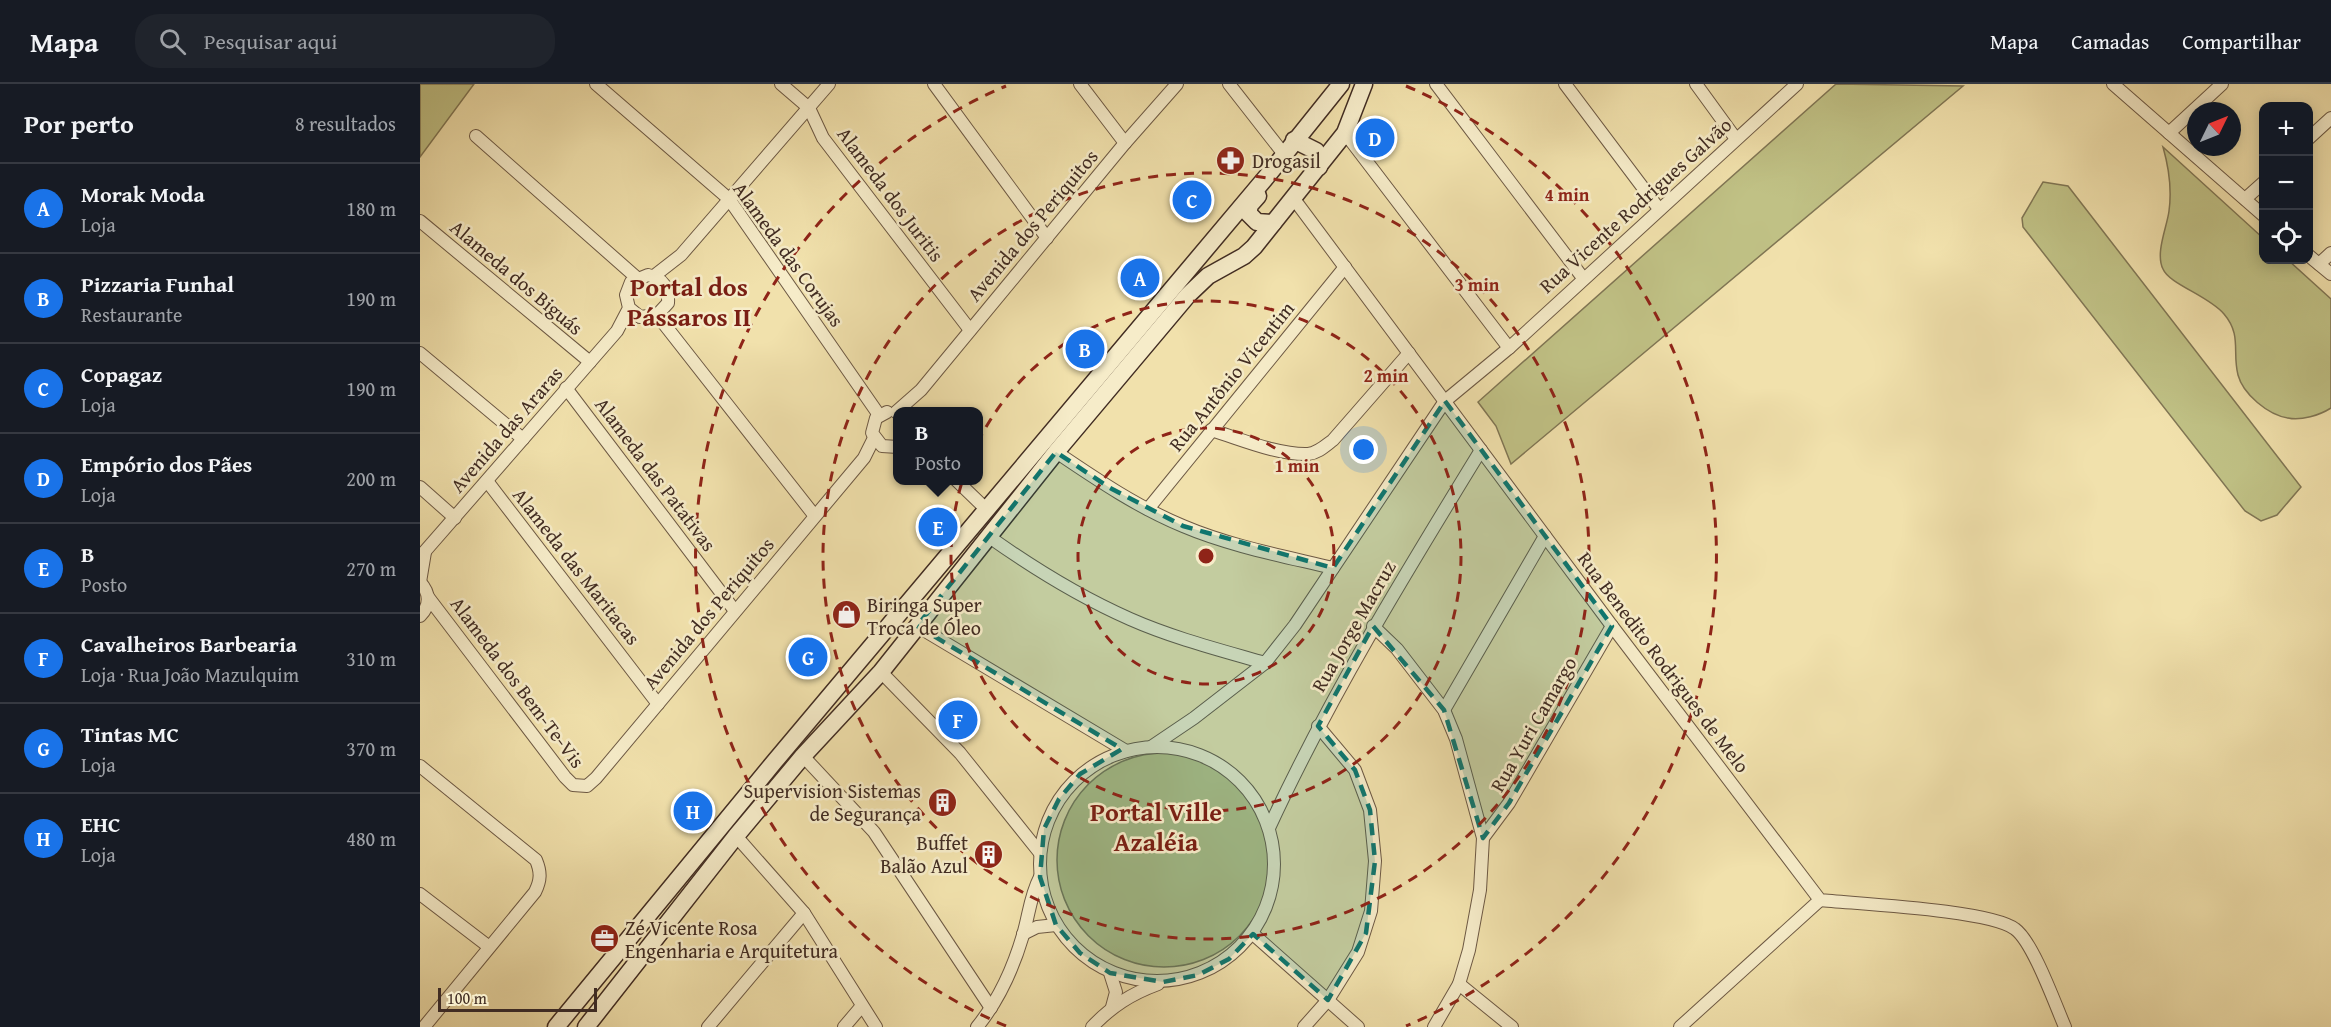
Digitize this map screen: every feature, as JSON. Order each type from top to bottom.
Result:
[{"type":"main road","points":[[556,1027],[1268,175],[1341,84]]},
{"type":"main road","points":[[586,1027],[736,836],[803,756],[881,672],[1056,452],[1188,295],[1209,276],[1244,256],[1294,199],[1345,133],[1364,84]]},
{"type":"main road","points":[[1289,147],[1316,151],[1319,167]]},
{"type":"main road","points":[[1268,175],[1266,187],[1250,205],[1248,213],[1257,222],[1273,223]]},
{"type":"street","name":"Alameda das Corujas","points":[[596,84],[729,199],[879,415]]},
{"type":"street","name":"Alameda dos Juritis","points":[[781,84],[808,108],[823,138],[970,330]]},
{"type":"street","points":[[617,331],[628,308],[627,288],[637,278],[654,276],[681,255],[829,84]]},
{"type":"street","points":[[933,84],[1047,238]]},
{"type":"street","points":[[1080,84],[1125,143]]},
{"type":"street","points":[[1229,84],[1289,147]]},
{"type":"street","points":[[1436,84],[1583,278]]},
{"type":"street","points":[[1564,84],[1659,209]]},
{"type":"street","points":[[1696,84],[1736,138]]},
{"type":"street","name":"Rua Vicente Rodrigues Galvão","points":[[1151,747],[1194,718],[1265,663],[1333,568],[1445,402],[1509,348],[1797,84]]},
{"type":"street","points":[[2113,84],[2259,212]]},
{"type":"street","points":[[2169,133],[2222,84]]},
{"type":"street","name":"Avenida dos Periquitos","points":[[921,390],[1125,143],[1176,85]]},
{"type":"street","points":[[2313,134],[2331,118]]},
{"type":"street","points":[[1345,133],[1509,348]]},
{"type":"street","points":[[476,136],[637,278]]},
{"type":"street","points":[[2245,199],[2259,186]]},
{"type":"street","name":"Rua Benedito Rodrigues de Melo","points":[[1294,199],[1612,626],[1820,900]]},
{"type":"street","name":"Alameda dos Biguás","points":[[420,221],[590,363]]},
{"type":"street","points":[[2319,264],[2331,253]]},
{"type":"street","points":[[617,331],[640,316],[657,315],[668,303],[666,286],[681,255]]},
{"type":"street","points":[[2313,259],[2331,274]]},
{"type":"street","name":"Rua Antônio Vicentim","points":[[1148,509],[1345,267]]},
{"type":"street","points":[[654,276],[666,286]]},
{"type":"street","points":[[628,308],[640,316]]},
{"type":"street","points":[[657,315],[814,515]]},
{"type":"street","name":"Avenida das Araras","points":[[422,554],[617,331]]},
{"type":"street","points":[[420,353],[523,439]]},
{"type":"street","points":[[1211,430],[1274,448],[1309,454],[1320,450],[1333,441],[1409,353]]},
{"type":"street","name":"Alameda das Patativas","points":[[566,388],[735,611]]},
{"type":"street","points":[[913,407],[921,390]]},
{"type":"street","points":[[902,407],[921,390]]},
{"type":"street","points":[[879,415],[893,413]]},
{"type":"street","name":"Avenida dos Periquitos","points":[[579,787],[587,786],[596,778],[814,515],[878,442],[873,423],[879,415]]},
{"type":"street","points":[[878,442],[893,446]]},
{"type":"street","name":"Rua Jorge Macruz","points":[[1269,828],[1318,726],[1374,626],[1481,450]]},
{"type":"street","points":[[1056,452],[1110,488],[1183,526],[1250,548],[1333,568]]},
{"type":"street","name":"Alameda das Maritacas","points":[[487,481],[658,704]]},
{"type":"street","points":[[961,485],[987,509]]},
{"type":"street","points":[[420,487],[455,518]]},
{"type":"street","points":[[988,536],[1080,595],[1131,620],[1186,640],[1265,663]]},
{"type":"street","points":[[1444,710],[1545,536]]},
{"type":"street","points":[[420,582],[422,554]]},
{"type":"street","name":"Alameda dos Bem-Te-Vis","points":[[420,582],[428,597],[566,777],[573,785],[579,787]]},
{"type":"street","points":[[420,616],[428,606],[428,597]]},
{"type":"street","points":[[917,626],[1126,751]]},
{"type":"street","points":[[1374,626],[1397,649],[1444,710],[1456,739],[1483,838],[1480,890],[1459,984],[1434,1027]]},
{"type":"street","name":"Rua Yuri Camargo","points":[[1483,838],[1509,803],[1612,626]]},
{"type":"street","points":[[881,672],[960,753],[1040,853]]},
{"type":"street","points":[[1304,1027],[1328,1000],[1358,952],[1366,933],[1371,911],[1375,861],[1371,810],[1355,770],[1318,726]]},
{"type":"street","points":[[1092,1027],[1112,1007],[1138,991],[1163,982],[1198,975],[1228,959],[1253,934],[1266,910],[1274,883],[1275,855],[1269,828],[1256,801],[1237,779],[1214,761],[1186,750],[1151,747],[1126,751],[1109,757],[1080,774],[1059,799],[1044,829],[1040,853],[1040,878],[1046,902],[1056,926],[1080,953],[1110,973],[1136,981],[1163,982]]},
{"type":"street","points":[[803,756],[874,832],[991,1008]]},
{"type":"street","points":[[420,766],[536,860],[540,870],[540,882],[535,892],[488,946],[424,1027]]},
{"type":"street","points":[[736,836],[804,913],[824,940],[861,1006],[876,1027]]},
{"type":"street","points":[[977,1027],[991,1008],[1013,965],[1023,934],[1032,892],[1040,878]]},
{"type":"street","points":[[420,894],[488,946]]},
{"type":"street","points":[[1680,1027],[1820,900],[1984,917],[2015,929],[2029,946],[2065,1027]]},
{"type":"street","points":[[708,1027],[804,913]]},
{"type":"street","points":[[1023,934],[1037,927],[1056,926]]},
{"type":"street","points":[[1253,934],[1358,1027]]},
{"type":"street","points":[[1110,973],[1116,992],[1112,1007]]},
{"type":"street","points":[[1459,984],[1512,1027]]},
{"type":"street","points":[[844,1027],[861,1006]]},
{"type":"highlighted area","points":[[1445,401],[1612,626],[1509,803],[1483,838],[1444,710],[1373,626],[1318,726],[1355,770],[1370,810],[1375,861],[1366,933],[1328,1000],[1253,934],[1229,959],[1198,975],[1163,982],[1110,973],[1080,953],[1056,925],[1040,877],[1044,829],[1059,799],[1080,774],[1122,749],[917,626],[1056,452],[1110,488],[1183,526],[1333,568]]},
{"type":"green space","points":[[420,84],[474,84],[420,157]]},
{"type":"green space","points":[[1836,84],[1963,86],[1511,464],[1496,426],[1478,402]]},
{"type":"green space","points":[[2163,147],[2259,234],[2259,264],[2292,264],[2331,299],[2331,408],[2310,417],[2293,419],[2272,413],[2245,389],[2236,367],[2235,336],[2230,322],[2209,301],[2173,280],[2163,269],[2160,255],[2169,211],[2168,171]]},
{"type":"green space","points":[[2043,182],[2068,186],[2301,487],[2277,515],[2261,521],[2245,511],[2023,227],[2022,218]]},
{"type":"green space","points":[[1164,753],[1185,755],[1205,761],[1240,784],[1263,819],[1269,839],[1271,860],[1269,881],[1263,901],[1240,936],[1205,959],[1185,965],[1164,967],[1143,965],[1123,959],[1088,936],[1065,901],[1059,881],[1057,860],[1059,839],[1065,819],[1088,784],[1123,761],[1143,755]]},
{"type":"place","name":"Empório dos Pães","points":[[1375,138]]},
{"type":"place","name":"Drogasil","points":[[1231,160]]},
{"type":"place","name":"Copagaz","points":[[1192,200]]},
{"type":"place","name":"Morak Moda","points":[[1140,278]]},
{"type":"place","name":"Pizzaria Funhal","points":[[1085,349]]},
{"type":"place","name":"B","points":[[938,527]]},
{"type":"place","name":"Biringa Super Troca de Óleo","points":[[846,615]]},
{"type":"place","name":"Tintas MC","points":[[808,657]]},
{"type":"place","name":"Cavalheiros Barbearia","points":[[958,720]]},
{"type":"place","name":"Supervision Sistemas de Segurança","points":[[942,802]]},
{"type":"place","name":"EHC","points":[[693,811]]},
{"type":"place","name":"Buffet Balão Azul","points":[[989,854]]},
{"type":"place","name":"Zé Vicente Rosa Engenharia e Arquitetura","points":[[604,938]]},
{"type":"district","name":"Portal dos Pássaros II","points":[[689,301]]},
{"type":"district","name":"Portal Ville Azaléia","points":[[1156,826]]}]
